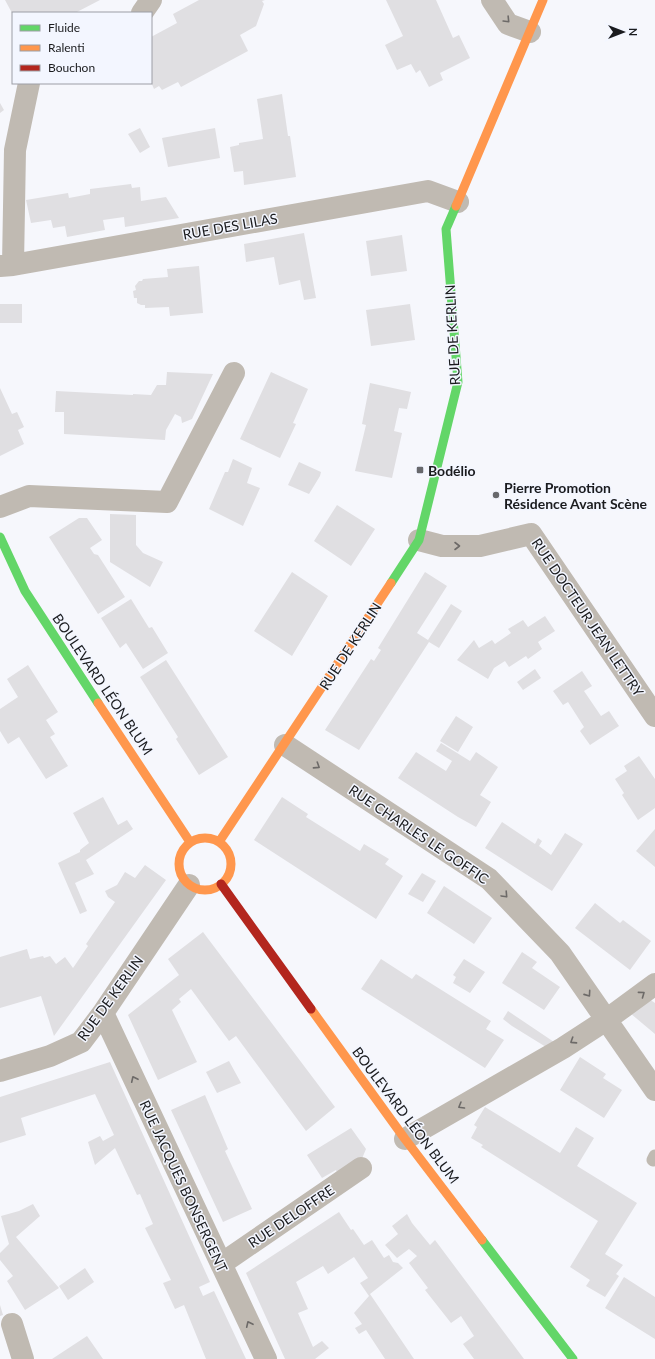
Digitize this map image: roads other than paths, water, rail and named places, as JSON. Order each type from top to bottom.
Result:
[{"type":"main road","name":"RUE DE KERLIN","points":[[219,842],[285,745],[419,540],[458,382],[446,229],[543,0]]},
{"type":"main road","name":"BOULEVARD LÉON BLUM","points":[[0,537],[25,591],[190,842]]},
{"type":"main road","points":[[198,838],[213,839],[219,842],[229,854],[231,863],[230,871],[226,878],[221,884],[214,888],[205,890],[189,885],[183,879],[179,871],[180,854],[184,847],[198,838]]},
{"type":"main road","name":"BOULEVARD LÉON BLUM","points":[[221,884],[404,1139],[574,1359]]},
{"type":"street","points":[[143,12],[151,0]]},
{"type":"street","points":[[492,0],[508,24],[530,32]]},
{"type":"street","points":[[7,266],[15,150],[29,84]]},
{"type":"street","name":"RUE DES LILAS","points":[[7,266],[428,191],[458,202]]},
{"type":"street","points":[[0,507],[29,496],[167,502],[234,374]]},
{"type":"street","name":"RUE DOCTEUR JEAN LETTRY","points":[[419,540],[442,546],[480,546],[531,534],[655,716]]},
{"type":"street","name":"RUE CHARLES LE GOFFIC","points":[[285,745],[489,879],[560,953],[655,1090]]},
{"type":"street","name":"RUE DE KERLIN","points":[[0,1071],[50,1056],[81,1042],[103,1014],[189,885]]},
{"type":"street","points":[[404,1139],[563,1048],[606,1020],[655,984]]},
{"type":"street","name":"RUE JACQUES BONSERGENT","points":[[103,1014],[266,1359]]},
{"type":"street","name":"RUE DELOFFRE","points":[[221,1264],[361,1168]]},
{"type":"street","points":[[12,1324],[23,1359]]},
{"type":"place","name":"Bodélio","points":[[420,470]]},
{"type":"place","name":"Pierre Promotion Résidence Avant Scène","points":[[496,495]]}]
